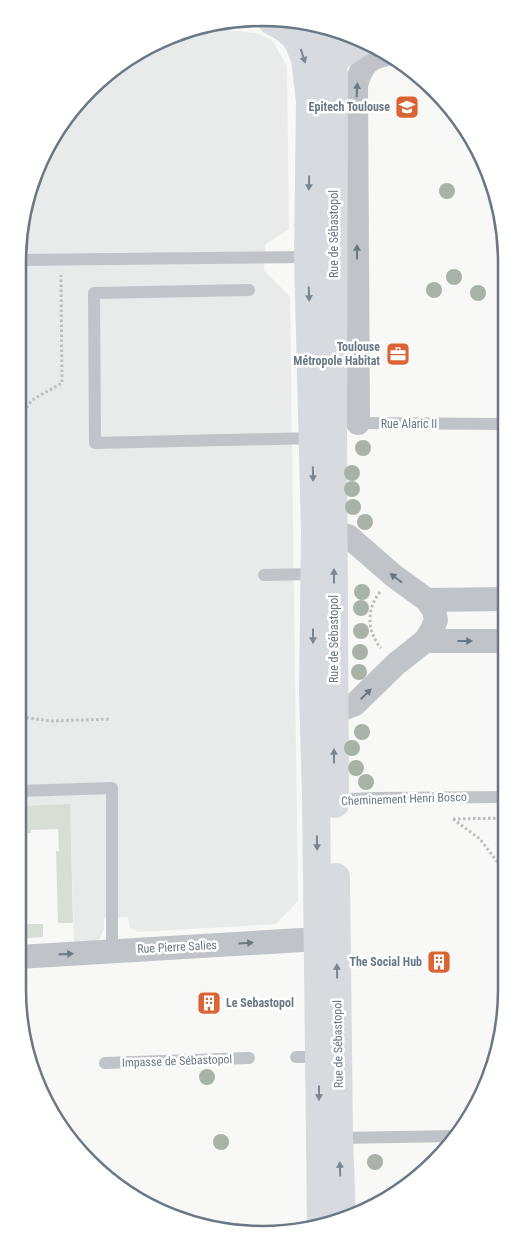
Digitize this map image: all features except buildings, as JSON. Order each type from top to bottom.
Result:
[{"type":"street","name":"Rue de Sébastopol","points":[[283,27],[294,36],[305,59],[310,102],[321,257],[330,429],[324,532],[334,712],[335,802],[327,938],[307,1057],[329,1138],[341,1212]]},
{"type":"street","name":"Rue de Sébastopol","points":[[321,257],[334,76],[332,61],[322,34]]},
{"type":"street","name":"Rue de Sébastopol","points":[[310,102],[324,70],[332,61],[355,46]]},
{"type":"street","points":[[330,429],[356,85],[360,71],[366,62],[376,56]]},
{"type":"street","name":"Rue de Sébastopol","points":[[322,1218],[329,1138],[327,938],[315,775],[313,693],[314,574],[324,532]]},
{"type":"street","points":[[313,693],[334,712],[355,704],[396,664],[425,641],[436,620],[434,610],[427,600],[394,576],[348,536],[324,532]]},
{"type":"street","points":[[427,600],[498,599]]},
{"type":"street","points":[[425,641],[498,641]]},
{"type":"street","name":"Cheminement Henri Bosco","points":[[315,775],[335,802]]},
{"type":"street","name":"Rue Pierre Salies","points":[[26,956],[327,938]]},
{"type":"lane","points":[[26,260],[321,257]]},
{"type":"lane","name":"Rue Alaric II","points":[[248,290],[94,294],[95,443],[330,429],[498,424]]},
{"type":"lane","points":[[264,575],[314,574]]},
{"type":"lane","points":[[26,791],[112,788],[112,951]]},
{"type":"lane","name":"Cheminement Henri Bosco","points":[[335,802],[367,799],[498,796]]},
{"type":"lane","name":"Impasse de Sébastopol","points":[[105,1063],[249,1058]]},
{"type":"lane","points":[[329,1138],[447,1136]]},
{"type":"path","points":[[26,408],[32,400],[62,383],[60,259]]},
{"type":"path","points":[[394,576],[378,595],[371,616],[370,628],[376,642],[396,664]]},
{"type":"path","points":[[26,717],[51,720],[111,719]]},
{"type":"path","points":[[498,818],[452,819],[480,839],[498,863]]},
{"type":"shaded area","points":[[223,30],[256,33],[272,40],[287,66],[289,229],[265,245],[264,270],[290,296],[298,901],[276,924],[138,932],[130,928],[128,917],[104,918],[104,929],[98,942],[74,945],[70,804],[26,806],[26,262],[28,231],[34,201],[44,172],[66,131],[95,95],[118,75],[144,58],[172,44],[201,34]]},
{"type":"shaded area","points":[[70,804],[73,923],[58,923],[56,851],[59,851],[58,829],[31,830],[31,833],[26,833],[26,806]]},
{"type":"shaded area","points":[[26,924],[43,924],[43,937],[26,938]]},
{"type":"place","name":"Epitech Toulouse","points":[[407,107]]},
{"type":"place","name":"Toulouse Métropole Habitat","points":[[398,354]]},
{"type":"place","name":"The Social Hub","points":[[439,962]]},
{"type":"place","name":"Le Sebastopol","points":[[209,1003]]}]
